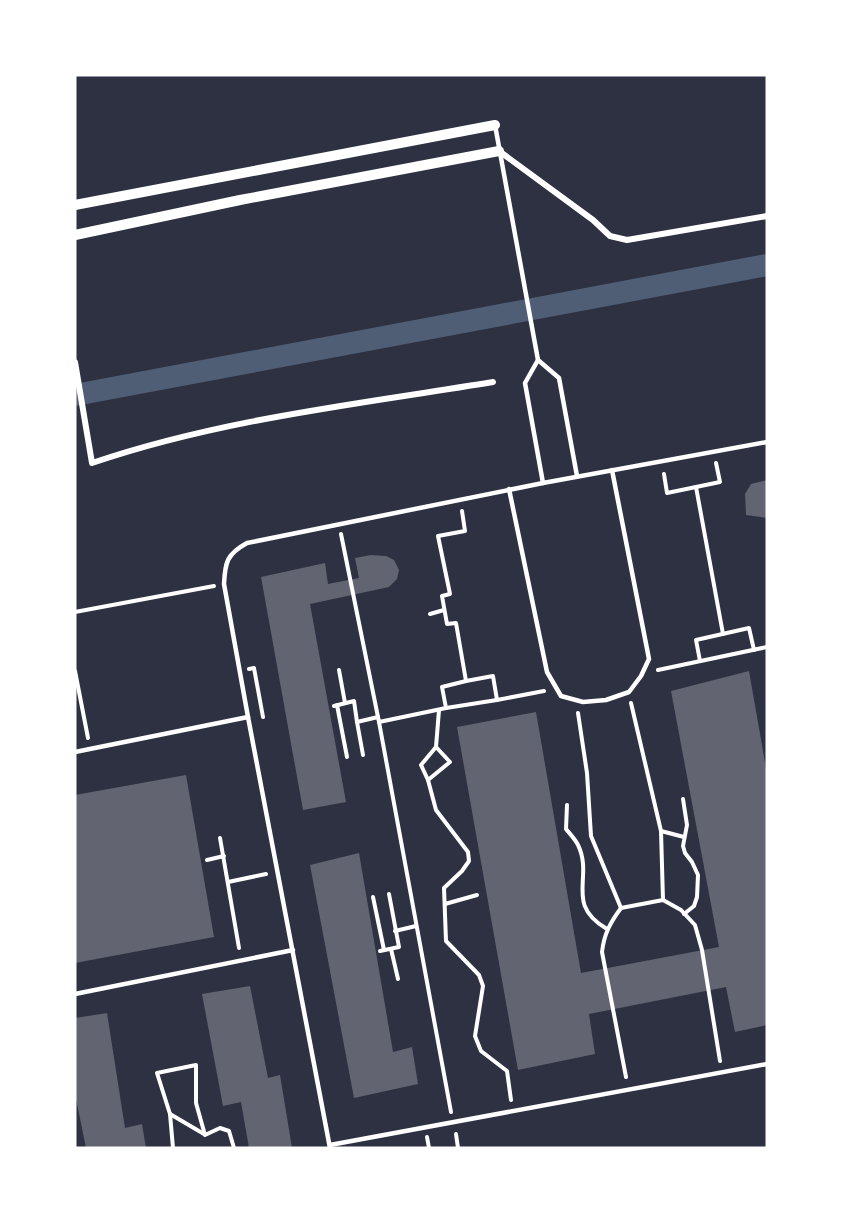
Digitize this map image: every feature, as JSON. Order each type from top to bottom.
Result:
[{"type":"street","points":[[75,205],[495,124]]},
{"type":"street","points":[[75,235],[240,200],[499,151],[610,236],[627,240],[767,216]]},
{"type":"street","points":[[75,362],[92,463],[142,446],[227,426],[493,382]]},
{"type":"lane","points":[[495,124],[538,360],[559,378],[577,476]]},
{"type":"lane","points":[[538,360],[525,383],[543,483]]},
{"type":"lane","points":[[767,442],[509,489],[247,543],[232,552],[225,567],[224,584],[330,1146],[767,1064]]},
{"type":"lane","points":[[509,489],[547,672],[561,696],[583,702],[606,700],[628,692],[643,673],[649,659],[612,470]]},
{"type":"lane","points":[[75,752],[248,717]]},
{"type":"lane","points":[[75,994],[293,950]]},
{"type":"path","points":[[662,461],[668,493],[720,482],[714,452]]},
{"type":"path","points":[[696,487],[723,634]]},
{"type":"path","points":[[460,499],[465,531],[438,536],[450,594],[442,597],[444,610],[447,624],[456,623],[466,681]]},
{"type":"path","points":[[339,524],[379,720],[458,1148]]},
{"type":"path","points":[[76,610],[224,584]]},
{"type":"path","points":[[430,614],[444,610]]},
{"type":"path","points":[[700,661],[696,640],[748,628],[754,650]]},
{"type":"path","points":[[643,673],[766,648]]},
{"type":"path","points":[[339,670],[345,703]]},
{"type":"path","points":[[75,671],[90,749]]},
{"type":"path","points":[[446,708],[442,687],[493,676],[497,700]]},
{"type":"path","points":[[357,722],[556,689]]},
{"type":"path","points":[[628,692],[661,831],[663,900]]},
{"type":"path","points":[[576,700],[587,773],[591,836],[621,908]]},
{"type":"path","points":[[347,757],[335,705],[354,701],[363,755]]},
{"type":"path","points":[[439,710],[436,747],[421,765],[428,780],[436,810],[468,852],[469,861],[444,888],[446,941],[479,975],[483,986],[475,1036],[481,1050],[507,1071],[513,1111]]},
{"type":"path","points":[[428,780],[450,762],[436,747]]},
{"type":"path","points":[[683,799],[687,825],[682,846],[692,862],[699,882],[694,906],[684,914]]},
{"type":"path","points":[[567,805],[566,829],[578,844],[583,878],[581,892],[584,903],[589,915],[607,929]]},
{"type":"path","points":[[661,831],[684,837]]},
{"type":"path","points":[[220,838],[241,961]]},
{"type":"path","points":[[207,860],[224,856]]},
{"type":"path","points":[[228,882],[277,872]]},
{"type":"path","points":[[373,897],[382,950],[391,949],[399,947],[389,894]]},
{"type":"path","points":[[445,904],[477,895]]},
{"type":"path","points":[[629,1090],[602,952],[607,929],[621,908],[663,900],[684,914],[695,925],[702,950],[722,1072]]},
{"type":"path","points":[[395,931],[416,926]]},
{"type":"path","points":[[391,949],[398,979]]},
{"type":"path","points":[[172,1148],[170,1114],[157,1073],[196,1065],[196,1103],[205,1135]]},
{"type":"path","points":[[170,1114],[205,1135]]},
{"type":"path","points":[[205,1135],[220,1128],[228,1131],[234,1148]]},
{"type":"building","points":[[767,480],[767,518],[746,515],[745,494],[751,484]]},
{"type":"building","points":[[371,555],[386,556],[394,560],[399,570],[397,579],[389,587],[310,604],[346,802],[303,810],[261,577],[325,563],[328,584],[359,578],[355,558]]},
{"type":"building","points":[[749,671],[767,774],[767,1025],[735,1032],[726,987],[589,1014],[595,1054],[518,1070],[457,727],[536,712],[581,973],[719,947],[671,691]]},
{"type":"building","points":[[186,775],[214,937],[75,963],[75,795]]},
{"type":"building","points":[[359,853],[393,1052],[412,1047],[418,1084],[354,1098],[310,865]]},
{"type":"building","points":[[250,986],[268,1078],[280,1075],[292,1148],[249,1148],[241,1102],[223,1106],[202,994]]},
{"type":"building","points":[[107,1013],[125,1128],[142,1124],[146,1148],[86,1148],[75,1094],[75,1018]]},
{"type":"waterway","points":[[75,395],[767,265]]}]
